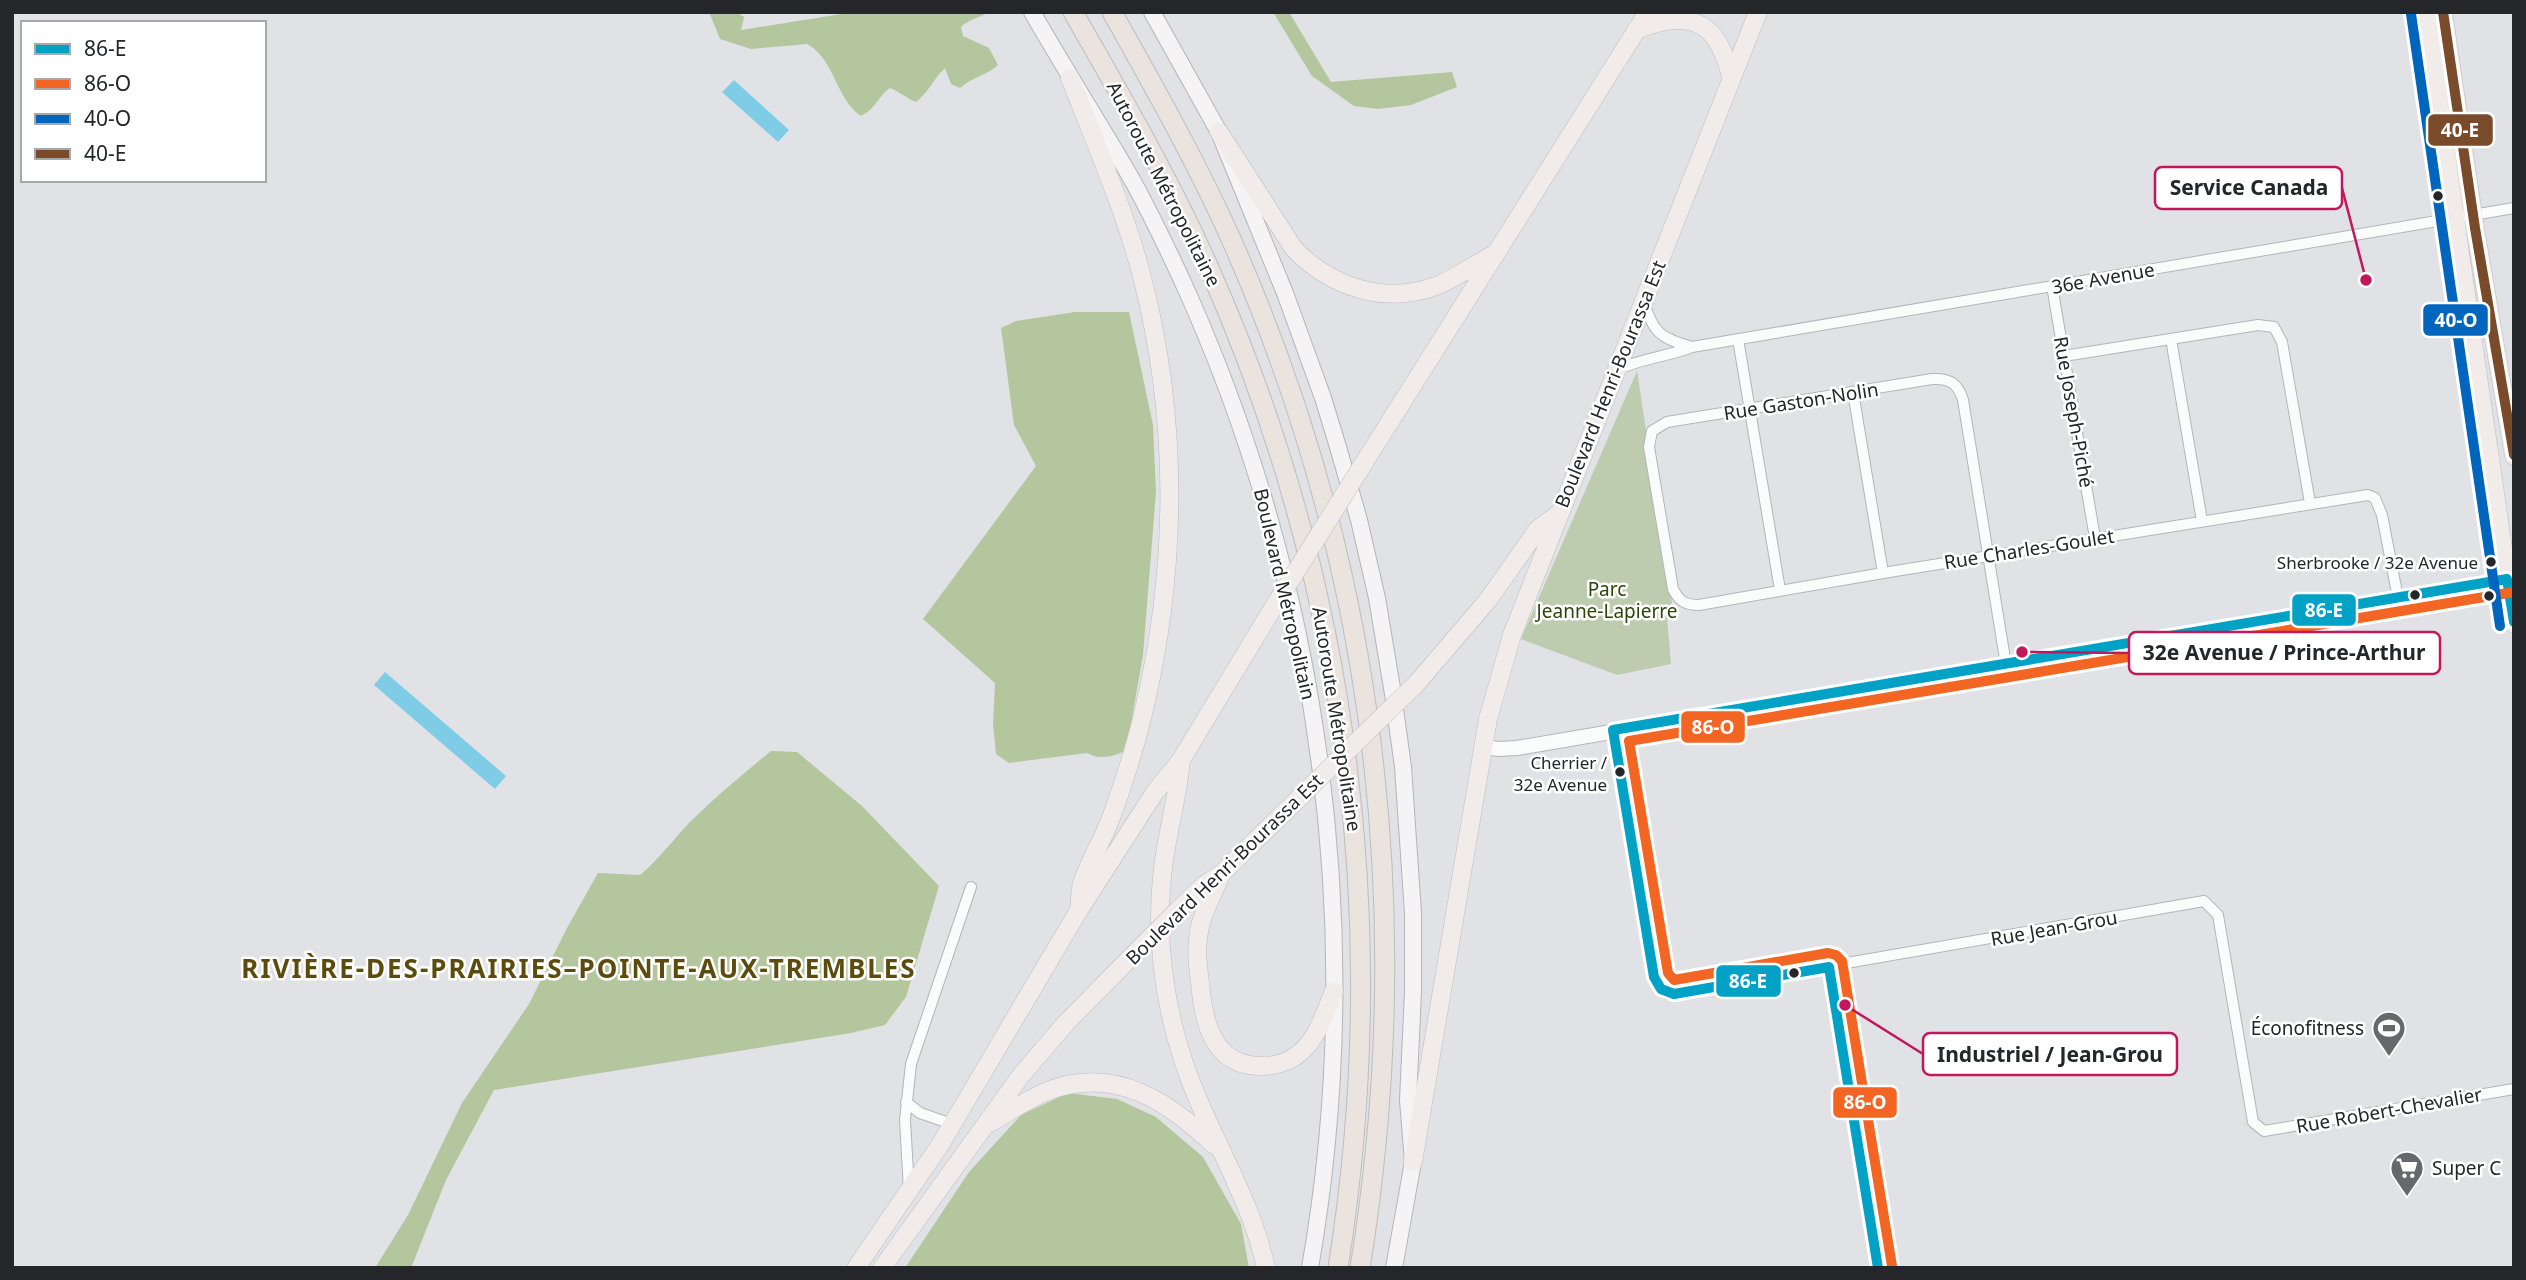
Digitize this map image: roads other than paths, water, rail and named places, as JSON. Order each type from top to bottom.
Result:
[{"type":"highway","name":"Autoroute Métropolitaine","points":[[1073,12],[1162,171],[1204,256],[1230,318],[1286,473],[1325,627],[1347,759],[1356,844],[1360,928],[1361,1029],[1358,1092],[1351,1176],[1338,1268]]},
{"type":"highway","name":"Autoroute Métropolitaine","points":[[1111,12],[1196,166],[1231,239],[1267,326],[1291,389],[1322,490],[1353,623],[1369,715],[1377,789],[1383,853],[1386,961],[1385,1042],[1378,1134],[1360,1268]]},
{"type":"main road","name":"Boulevard Métropolitain","points":[[1032,12],[1127,171],[1180,276],[1229,395],[1265,503],[1298,636],[1318,744],[1331,879],[1334,991],[1328,1126],[1310,1268]]},
{"type":"main road","points":[[1152,12],[1219,132],[1294,249],[1317,271],[1346,286],[1385,294],[1424,289],[1448,281],[1496,253]]},
{"type":"main road","points":[[856,1268],[952,1124],[1079,910],[1154,792],[1181,760],[1270,613],[1648,12]]},
{"type":"main road","name":"Boulevard Henri-Bourassa Est","points":[[882,1268],[1037,1055],[1138,950],[1417,683],[1483,607],[1538,528],[1560,513],[1758,12]]},
{"type":"main road","points":[[2425,12],[2453,219],[2510,578],[2514,624]]},
{"type":"main road","points":[[2444,12],[2473,215],[2514,456]]},
{"type":"main road","points":[[1636,30],[1669,19],[1694,23],[1716,38],[1732,78]]},
{"type":"main road","points":[[1070,78],[1115,191],[1144,286],[1161,376],[1170,486],[1168,567],[1152,678],[1129,767],[1112,816],[1082,884],[1079,910]]},
{"type":"main road","points":[[1219,132],[1276,270],[1323,398],[1359,520],[1380,617],[1398,726],[1411,863],[1413,992],[1408,1100],[1413,1162]]},
{"type":"main road","points":[[1394,1268],[1492,701],[1504,658],[1560,513]]},
{"type":"main road","points":[[1181,760],[1162,882],[1161,943],[1169,1007],[1183,1060],[1220,1151],[1252,1219],[1266,1268]]},
{"type":"main road","points":[[1221,873],[1203,915],[1198,950],[1204,1017],[1209,1034],[1219,1047],[1238,1061],[1256,1066],[1274,1065],[1292,1059],[1305,1049],[1315,1035],[1334,991]]},
{"type":"main road","points":[[984,1127],[1031,1099],[1052,1090],[1085,1083],[1109,1084],[1140,1092],[1164,1103],[1183,1116],[1220,1151]]},
{"type":"main road","points":[[952,1124],[960,1158]]},
{"type":"street","name":"36e Avenue","points":[[1617,370],[1635,361],[1672,355],[1692,347],[2514,208]]},
{"type":"street","name":"Rue Joseph-Piché","points":[[2052,286],[2095,538]]},
{"type":"street","points":[[1644,303],[1651,323],[1659,334],[1692,347]]},
{"type":"street","points":[[2064,356],[2258,324],[2274,327],[2282,342],[2310,503]]},
{"type":"street","points":[[1738,339],[1780,590]]},
{"type":"street","points":[[2171,339],[2202,521]]},
{"type":"street","name":"Rue Gaston-Nolin","points":[[1683,602],[1673,589],[1649,447],[1653,430],[1667,422],[1932,379],[1952,382],[1960,390],[1987,556]]},
{"type":"street","points":[[1853,392],[1883,573]]},
{"type":"street","name":"Rue Charles-Goulet","points":[[1683,602],[1699,605],[2360,495],[2375,498],[2382,515],[2398,598]]},
{"type":"street","points":[[1987,556],[2006,664]]},
{"type":"street","points":[[1483,747],[1511,749],[2510,578]]},
{"type":"street","name":"Rue Jean-Grou","points":[[1613,730],[1654,977],[1663,991],[1674,994],[2204,901],[2218,915],[2253,1122],[2264,1131]]},
{"type":"street","points":[[909,1191],[906,1102],[916,1047],[971,887]]},
{"type":"street","points":[[1829,968],[1878,1268]]},
{"type":"street","name":"Rue Robert-Chevalier","points":[[2264,1131],[2514,1089]]},
{"type":"street","points":[[906,1102],[920,1113],[952,1124]]},
{"type":"water","points":[[734,80],[789,130],[778,142],[722,92]]},
{"type":"water","points":[[385,672],[506,776],[495,789],[374,685]]},
{"type":"place","name":"Service Canada","points":[[2366,280]]},
{"type":"place","name":"Sherbrooke / 32e Avenue","points":[[2491,562]]},
{"type":"place","name":"32e Avenue / Prince-Arthur","points":[[2022,652]]},
{"type":"place","name":"Cherrier / 32e Avenue","points":[[1620,772]]},
{"type":"place","name":"Industriel / Jean-Grou","points":[[1845,1005]]},
{"type":"place","name":"Éconofitness","points":[[2389,1058]]},
{"type":"place","name":"Super C","points":[[2407,1198]]},
{"type":"district","name":"RIVIÈRE-DES-PRAIRIES–POINTE-AUX-TREMBLES","points":[[579,968]]},
{"type":"park label","name":"Parc Jeanne-Lapierre","points":[[1607,600]]}]
